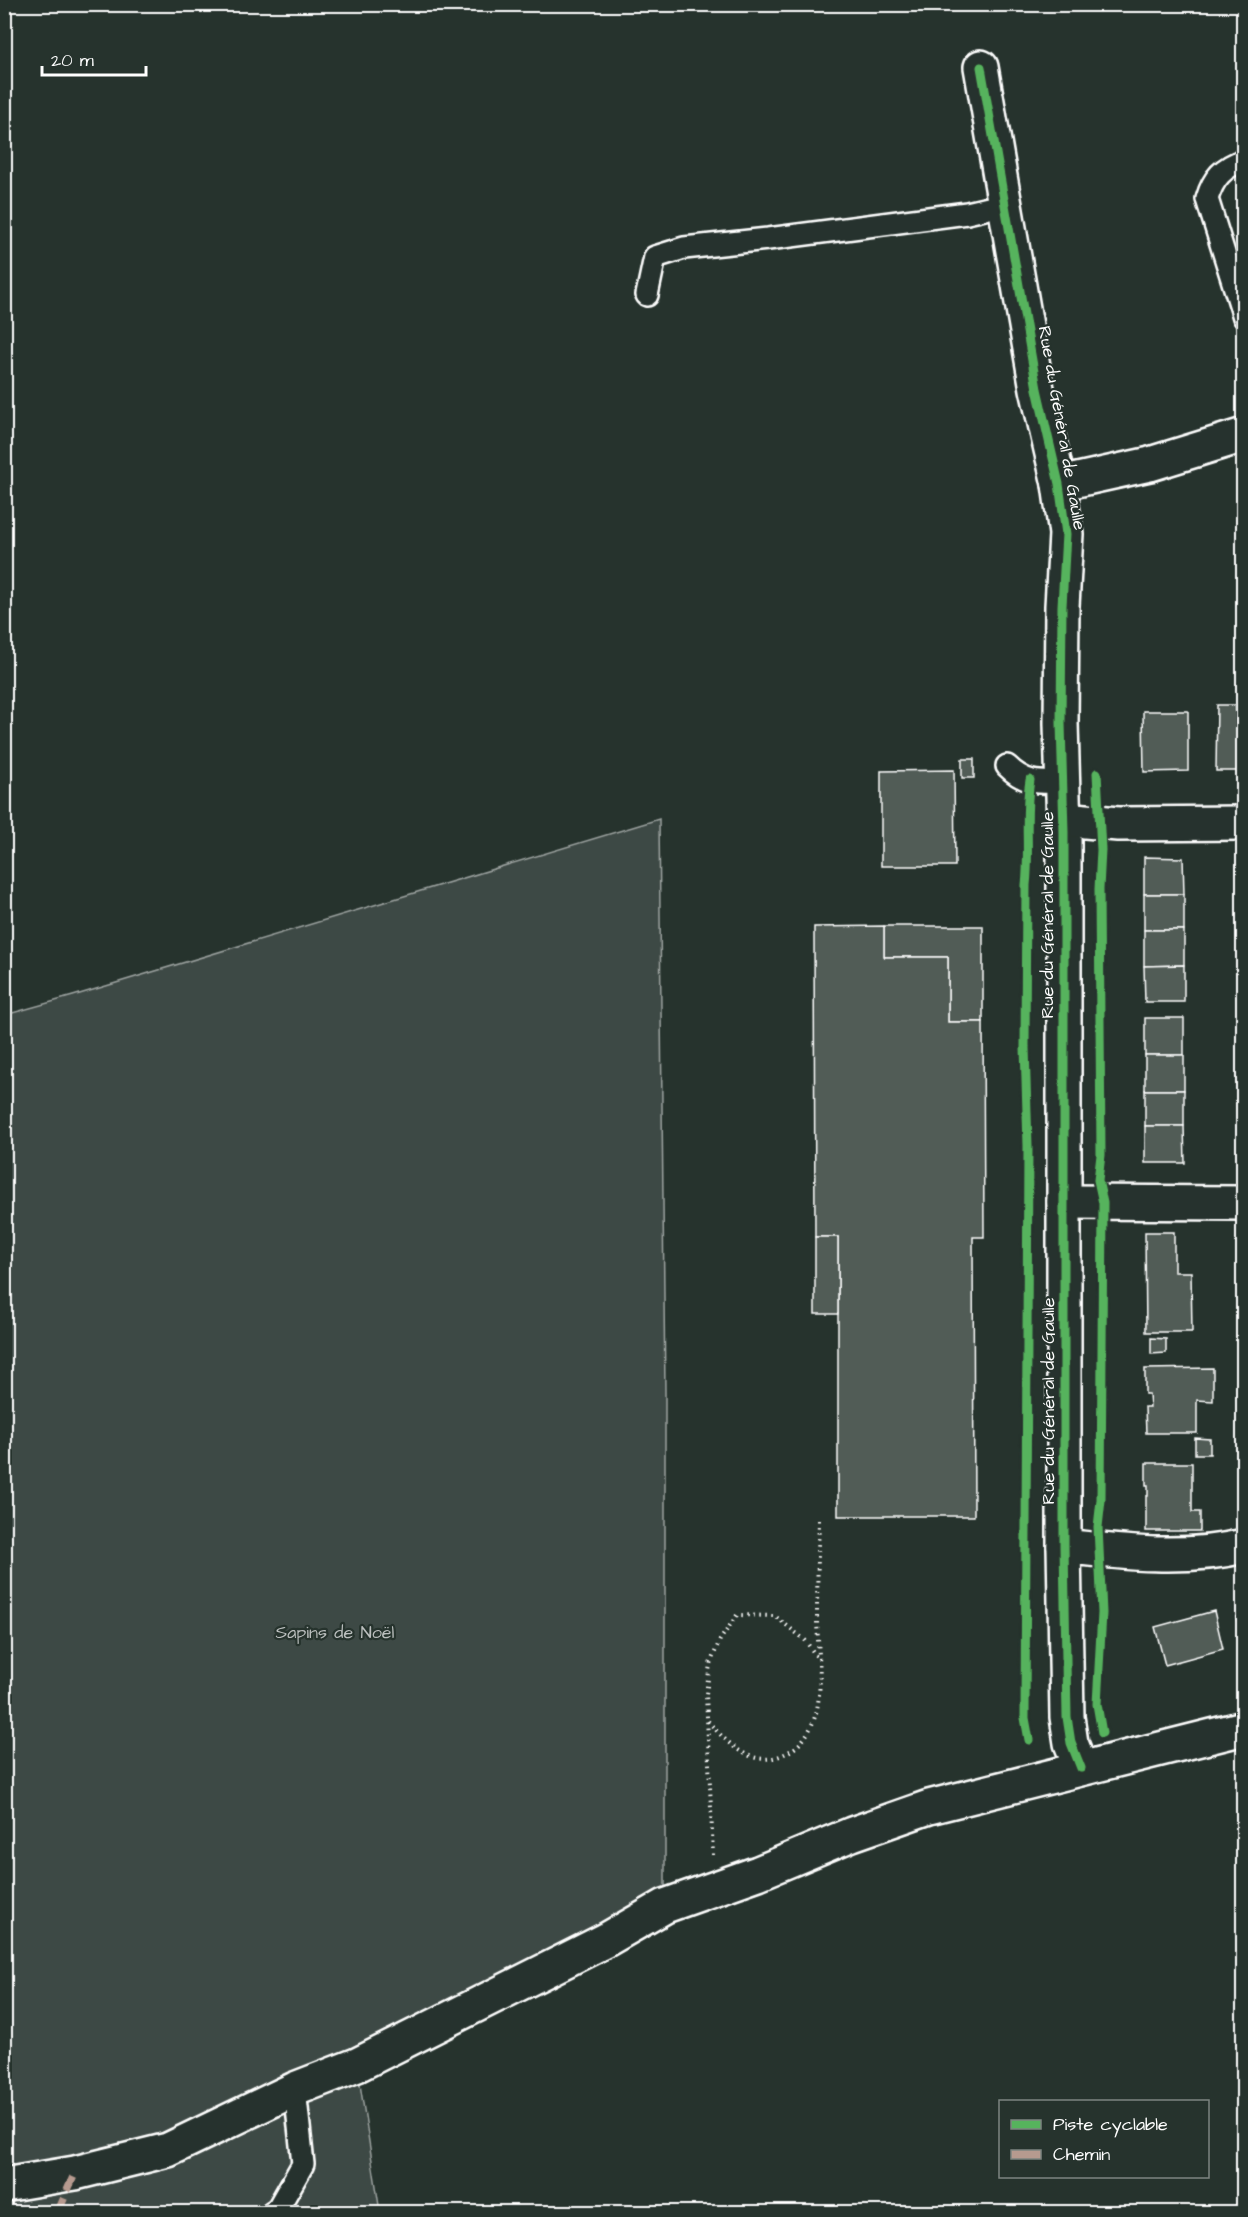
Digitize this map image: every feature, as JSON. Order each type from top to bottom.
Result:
[{"type":"street","name":"Rue du Général de Gaulle","points":[[981,68],[1037,389],[1059,484],[1066,534],[1062,606],[1064,1546],[1067,1717],[1071,1743],[1081,1768]]},
{"type":"street","points":[[1059,484],[1150,464],[1244,435]]},
{"type":"street","points":[[1064,819],[1118,824],[1244,823]]},
{"type":"street","points":[[1064,1202],[1244,1203]]},
{"type":"street","points":[[1064,1546],[1185,1554],[1220,1552],[1244,1546]]},
{"type":"street","points":[[4,2185],[75,2173],[168,2150],[295,2089],[357,2065],[606,1940],[665,1906],[758,1873],[852,1834],[929,1807],[1244,1728]]},
{"type":"lane","points":[[1244,160],[1221,172],[1212,181],[1207,199],[1244,316]]},
{"type":"lane","points":[[647,295],[655,257],[684,248],[768,240],[967,213],[1006,204]]},
{"type":"lane","points":[[1007,766],[1017,776],[1039,783],[1063,782]]},
{"type":"lane","points":[[272,2212],[278,2208],[303,2164],[295,2089]]},
{"type":"path","points":[[708,1721],[728,1743],[764,1760],[783,1757],[802,1742],[814,1721],[819,1703],[817,1599],[819,1520]]},
{"type":"path","points":[[714,1889],[706,1694],[710,1664],[720,1640],[737,1615],[775,1616],[805,1640],[818,1659]]},
{"type":"green space","name":"Sapins de Noël","points":[[659,819],[665,1392],[665,1906],[357,2065],[380,2212],[5,2212],[5,1015]]},
{"type":"building","points":[[1217,705],[1236,705],[1236,711],[1244,711],[1243,771],[1216,771]]},
{"type":"building","points":[[1143,711],[1188,711],[1188,771],[1144,772]]},
{"type":"building","points":[[962,759],[974,759],[974,778],[962,778]]},
{"type":"building","points":[[954,770],[955,866],[881,866],[881,771]]},
{"type":"building","points":[[1144,857],[1183,858],[1184,894],[1144,894]]},
{"type":"building","points":[[1144,894],[1184,894],[1184,930],[1144,930]]},
{"type":"building","points":[[884,926],[983,926],[983,1022],[948,1022],[948,957],[884,957]]},
{"type":"building","points":[[884,926],[884,957],[948,957],[948,1022],[983,1022],[984,1237],[973,1237],[974,1516],[838,1516],[838,1237],[815,1237],[814,927]]},
{"type":"building","points":[[1144,930],[1184,930],[1184,965],[1144,966]]},
{"type":"building","points":[[1184,965],[1184,1002],[1145,1002],[1144,966]]},
{"type":"building","points":[[1145,1018],[1184,1018],[1184,1055],[1145,1055]]},
{"type":"building","points":[[1145,1055],[1184,1055],[1184,1090],[1145,1090]]},
{"type":"building","points":[[1145,1090],[1184,1090],[1184,1126],[1145,1126]]},
{"type":"building","points":[[1145,1126],[1184,1126],[1185,1163],[1145,1163]]},
{"type":"building","points":[[1145,1232],[1174,1232],[1174,1272],[1191,1272],[1192,1332],[1146,1332]]},
{"type":"building","points":[[815,1237],[838,1237],[838,1314],[815,1314]]},
{"type":"building","points":[[1151,1338],[1166,1339],[1166,1353],[1151,1354]]},
{"type":"building","points":[[1213,1368],[1213,1401],[1197,1400],[1197,1433],[1146,1433],[1145,1407],[1150,1407],[1149,1394],[1145,1394],[1145,1369]]},
{"type":"building","points":[[1195,1438],[1210,1439],[1210,1454],[1195,1454]]},
{"type":"building","points":[[1146,1463],[1192,1463],[1192,1512],[1200,1512],[1200,1531],[1146,1531],[1148,1485],[1146,1485]]},
{"type":"building","points":[[1214,1611],[1223,1649],[1165,1665],[1155,1627]]},
{"type":"building","points":[[1244,1615],[1244,1643],[1236,1617]]},
{"type":"marked path","points":[[58,2212],[75,2173]]},
{"type":"cycle path","points":[[981,67],[1037,389],[1059,484],[1066,534],[1062,606],[1061,723],[1064,832],[1064,1546],[1067,1717],[1071,1743],[1081,1768]]},
{"type":"cycle path","points":[[1097,773],[1101,850],[1099,889],[1101,1155],[1098,1180],[1103,1203],[1101,1500],[1098,1527],[1102,1613],[1097,1704],[1102,1733]]},
{"type":"cycle path","points":[[1029,1740],[1025,1718],[1028,1146],[1025,1047],[1027,819],[1030,780]]}]
